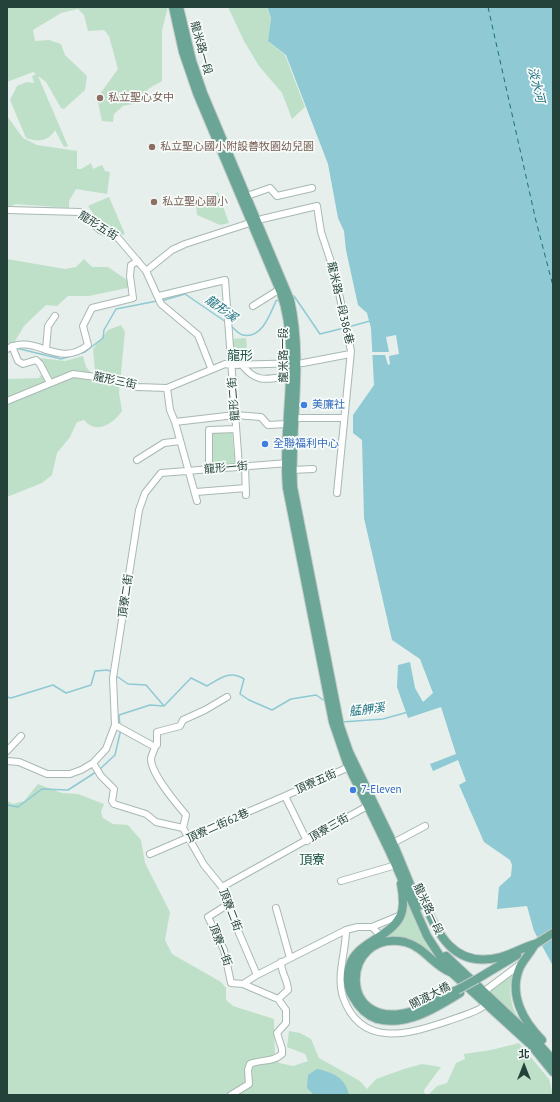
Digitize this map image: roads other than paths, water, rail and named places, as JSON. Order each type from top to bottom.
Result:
[{"type":"main road","name":"龍米路一段","points":[[172,7],[196,84],[255,221],[290,313],[290,338],[293,363],[290,421]]},
{"type":"main road","name":"龍米路一段","points":[[179,7],[196,84],[247,196],[255,221]]},
{"type":"main road","name":"龍米路一段","points":[[293,363],[289,376],[289,504],[325,684],[337,723],[371,804],[436,943],[451,963],[480,994]]},
{"type":"main road","name":"龍米路一段","points":[[290,465],[296,505],[337,723],[339,743],[349,767],[392,843],[400,866],[400,877],[427,936],[451,972],[480,994],[537,1042],[553,1060]]},
{"type":"main road","points":[[400,866],[409,871],[437,932],[452,949],[468,957],[492,959],[503,957],[524,946],[535,944]]},
{"type":"main road","points":[[400,877],[403,901],[401,915]]},
{"type":"main road","name":"關渡大橋","points":[[401,915],[394,926],[362,947],[356,953],[348,971],[348,987],[352,996],[362,1009],[369,1015],[387,1021],[399,1021],[411,1018],[434,1008],[458,992]]},
{"type":"main road","points":[[451,972],[444,970],[418,948],[406,943],[388,942],[371,948],[364,955],[356,969],[355,984],[362,1000],[369,1007],[387,1014],[412,1011],[458,992],[468,982],[477,980],[553,933]]},
{"type":"main road","points":[[535,944],[521,966],[516,989],[518,1005],[535,1033],[553,1052]]},
{"type":"main road","name":"龍米路一段","points":[[489,1002],[531,1045],[553,1072]]},
{"type":"street","points":[[247,196],[270,188],[277,196],[312,188]]},
{"type":"street","name":"龍米路一段386巷","points":[[255,221],[317,206],[322,232],[347,331],[350,354],[337,493]]},
{"type":"street","name":"龍形五街","points":[[7,210],[80,212],[100,230],[118,238],[146,272],[159,299]]},
{"type":"street","points":[[146,272],[172,250],[185,244],[255,221]]},
{"type":"street","points":[[50,383],[40,364],[36,360],[23,364],[18,361],[10,347],[17,343],[30,344],[55,354],[70,354],[81,351],[88,345],[83,326],[92,308],[133,298],[130,276],[131,265],[138,261]]},
{"type":"street","name":"龍形二街","points":[[159,299],[225,280],[236,430],[246,491],[196,492]]},
{"type":"street","points":[[253,306],[284,295]]},
{"type":"street","points":[[159,299],[198,335],[211,368]]},
{"type":"street","points":[[46,350],[48,326],[55,316]]},
{"type":"street","name":"龍米路一段386巷","points":[[293,363],[350,354]]},
{"type":"street","name":"龍形三街","points":[[7,401],[73,374],[103,378],[137,387],[167,388],[211,368],[225,364],[242,365],[293,363]]},
{"type":"street","points":[[242,365],[253,377],[263,380],[289,376]]},
{"type":"street","points":[[167,388],[170,410],[175,422],[188,471],[196,492],[197,501]]},
{"type":"street","points":[[175,422],[235,415],[260,417],[268,425],[290,421],[344,418]]},
{"type":"street","points":[[209,469],[209,430],[236,430]]},
{"type":"street","points":[[137,460],[164,443],[180,441]]},
{"type":"street","name":"龍形一街","points":[[161,473],[242,466],[290,465],[313,469]]},
{"type":"street","name":"頂寮二街","points":[[95,765],[106,749],[115,726],[113,678],[139,510],[145,493],[161,473]]},
{"type":"street","name":"頂寮二街","points":[[227,697],[205,710],[183,720],[180,726],[156,732],[157,745],[151,759],[154,769],[163,786],[186,815],[183,828],[204,865],[222,887],[227,905],[257,974]]},
{"type":"street","points":[[115,726],[155,747]]},
{"type":"street","points":[[7,751],[21,736]]},
{"type":"street","points":[[7,756],[9,759],[48,774],[70,774],[95,765],[101,776],[114,789],[112,800],[114,804],[146,814],[156,822],[183,828]]},
{"type":"street","points":[[7,761],[18,762]]},
{"type":"street","name":"頂寮五街","points":[[307,840],[285,796],[349,767]]},
{"type":"street","name":"頂寮二街62巷","points":[[150,854],[285,796]]},
{"type":"street","name":"頂寮三街","points":[[222,887],[371,804]]},
{"type":"street","points":[[392,843],[426,826]]},
{"type":"street","points":[[341,881],[400,866]]},
{"type":"street","name":"頂寮一街","points":[[227,905],[208,917],[224,950],[231,983],[243,984],[278,998]]},
{"type":"street","points":[[276,908],[290,958]]},
{"type":"street","points":[[243,984],[257,974],[346,930],[358,927],[372,927],[389,922],[401,915]]},
{"type":"street","points":[[372,927],[380,935]]},
{"type":"street","points":[[346,930],[341,971],[342,991],[352,1014],[370,1028],[384,1034],[404,1034],[456,1018],[489,1002]]},
{"type":"street","points":[[231,1095],[249,1084],[248,1070],[250,1064],[256,1061],[276,1059],[282,1054],[277,1033],[286,1023],[286,1010],[278,998],[288,990],[286,980],[281,972],[281,962]]},
{"type":"street","points":[[480,994],[518,966]]},
{"type":"water","name":"淡水河","points":[[267,7],[553,7],[553,966],[534,931],[527,906],[497,909],[499,887],[511,876],[512,865],[510,860],[484,842],[459,785],[466,781],[458,760],[433,771],[430,764],[456,754],[441,707],[408,718],[397,687],[398,665],[410,662],[415,688],[423,702],[433,693],[420,659],[392,640],[364,518],[362,440],[353,433],[353,415],[374,385],[371,328],[367,313],[358,305],[346,250],[344,231],[338,218],[328,164],[286,55],[268,41],[271,17]]},
{"type":"water","points":[[317,1069],[333,1074],[342,1080],[349,1095],[314,1095],[307,1088],[308,1075]]},
{"type":"waterway","name":"龍形溪","points":[[161,301],[185,294],[226,322]]},
{"type":"waterway","name":"龍形溪","points":[[291,297],[294,296],[320,334],[344,328]]},
{"type":"waterway","name":"龍形溪","points":[[230,325],[243,335],[255,333],[268,319],[276,301],[279,300]]},
{"type":"waterway","name":"龍形溪","points":[[16,348],[61,359],[85,352],[103,338],[104,330],[116,309],[157,301]]},
{"type":"waterway","name":"龍形溪","points":[[348,327],[370,321]]},
{"type":"waterway","name":"艋舺溪","points":[[7,697],[11,698],[53,685],[66,693],[91,685],[95,671],[108,670],[112,673]]},
{"type":"waterway","name":"艋舺溪","points":[[115,675],[128,684],[146,685],[164,706],[191,678],[207,686],[225,676],[230,675],[239,676],[244,679],[240,694],[249,700],[272,710],[291,699],[316,695],[325,701]]},
{"type":"waterway","points":[[120,726],[119,715],[150,705],[164,706]]},
{"type":"waterway","name":"艋舺溪","points":[[342,722],[383,719],[408,712]]},
{"type":"waterway","points":[[99,770],[115,755],[121,729]]},
{"type":"waterway","points":[[7,805],[18,807],[42,789],[68,790],[96,772]]},
{"type":"place","name":"私立聖心女中","points":[[100,98]]},
{"type":"place","name":"私立聖心國小附設善牧園幼兒園","points":[[152,147]]},
{"type":"place","name":"私立聖心國小","points":[[154,202]]},
{"type":"place","name":"美廉社","points":[[304,405]]},
{"type":"place","name":"全聯福利中心","points":[[265,444]]},
{"type":"place","name":"7-Eleven","points":[[353,790]]},
{"type":"district","name":"龍形","points":[[240,356]]},
{"type":"district","name":"頂寮","points":[[312,860]]}]
